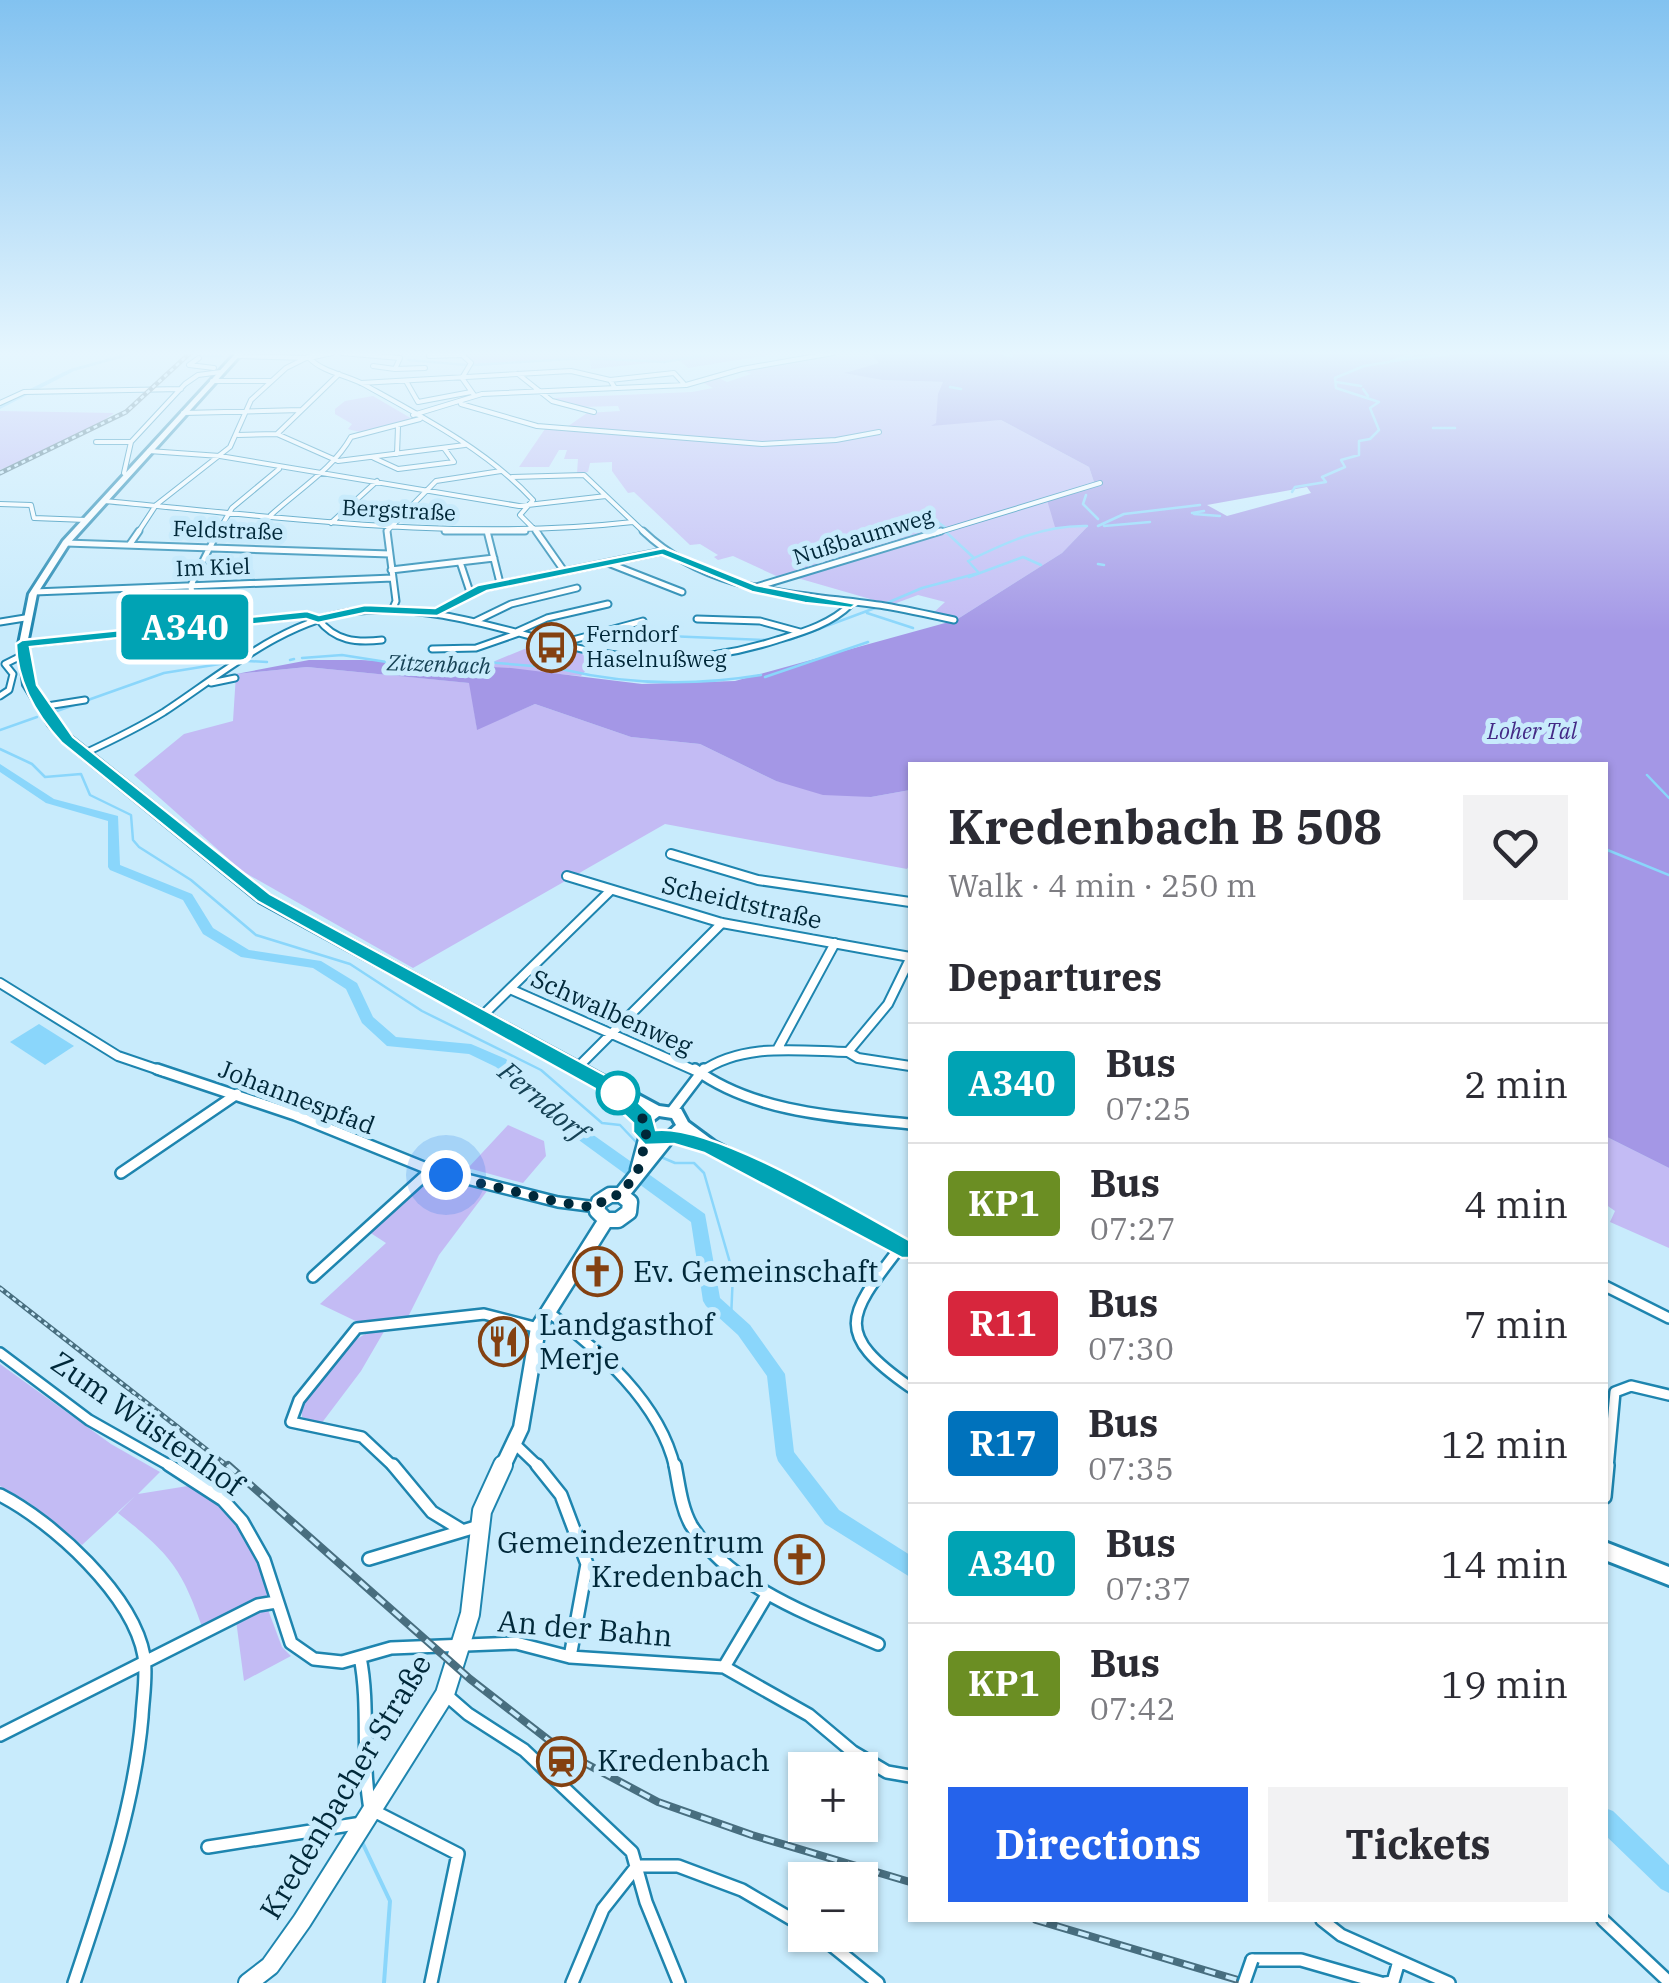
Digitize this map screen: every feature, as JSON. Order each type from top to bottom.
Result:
[{"type":"main road","points":[[154,446],[66,543],[34,592],[25,618],[23,649],[29,685],[41,707],[84,754],[263,898],[576,1069],[621,1095],[674,1134],[710,1146],[906,1249]]},
{"type":"main road","points":[[638,1170],[674,1134],[680,1116],[655,1120]]},
{"type":"main road","points":[[601,1214],[606,1196],[625,1189],[638,1170],[655,1120]]},
{"type":"main road","name":"Kredenbacher Straße","points":[[248,1983],[270,1966],[302,1921],[445,1694],[463,1646],[474,1588],[479,1526],[488,1496],[516,1445],[538,1328],[601,1214],[618,1220],[628,1212],[630,1202],[625,1189]]},
{"type":"main road","points":[[1608,1552],[1669,1576]]},
{"type":"street","points":[[126,476],[130,446]]},
{"type":"street","points":[[130,544],[156,505],[229,446]]},
{"type":"street","points":[[303,446],[338,461]]},
{"type":"street","points":[[338,461],[347,446]]},
{"type":"street","points":[[397,446],[397,454]]},
{"type":"street","points":[[270,516],[316,473],[338,461],[461,446]]},
{"type":"street","points":[[466,446],[512,478],[533,500],[520,515],[554,552],[564,571]]},
{"type":"street","points":[[372,457],[398,469],[454,462],[444,448]]},
{"type":"street","points":[[149,451],[220,456],[278,469],[430,488],[520,506],[606,496]]},
{"type":"street","points":[[194,626],[191,586],[209,546],[230,512],[278,469]]},
{"type":"street","points":[[393,608],[387,531],[436,482],[503,471]]},
{"type":"street","points":[[512,478],[581,474],[664,552],[752,588],[805,600],[954,620]]},
{"type":"street","points":[[331,524],[377,481]]},
{"type":"street","name":"Nußbaumweg","points":[[752,588],[1100,484]]},
{"type":"street","name":"Bergstraße","points":[[104,501],[387,531],[535,530],[633,522]]},
{"type":"street","points":[[0,504],[30,505],[34,518],[86,520]]},
{"type":"street","points":[[488,531],[500,583]]},
{"type":"street","name":"Feldstraße","points":[[66,543],[390,554]]},
{"type":"street","points":[[437,612],[470,592],[500,583],[664,552]]},
{"type":"street","points":[[392,570],[494,558]]},
{"type":"street","points":[[460,562],[470,592]]},
{"type":"street","points":[[608,563],[682,592]]},
{"type":"street","name":"Im Kiel","points":[[34,592],[393,578]]},
{"type":"street","points":[[476,621],[511,604],[576,588]]},
{"type":"street","points":[[432,649],[476,648],[547,618],[608,604]]},
{"type":"street","points":[[84,754],[127,734],[281,635],[318,619],[393,608],[437,612],[628,659],[682,662],[737,654],[800,632],[843,612],[851,604]]},
{"type":"street","points":[[0,696],[10,690],[12,681],[13,674],[5,664],[23,649],[307,615],[344,640],[382,640]]},
{"type":"street","points":[[0,622],[25,618]]},
{"type":"street","points":[[558,644],[643,620]]},
{"type":"street","points":[[697,620],[760,621],[800,632]]},
{"type":"street","points":[[202,685],[234,678]]},
{"type":"street","points":[[41,707],[84,700]]},
{"type":"street","points":[[671,854],[701,867],[748,878],[908,902]]},
{"type":"street","name":"Scheidtstraße","points":[[567,876],[722,923],[908,958]]},
{"type":"street","points":[[480,1018],[611,890]]},
{"type":"street","points":[[576,1069],[722,923]]},
{"type":"street","points":[[777,1050],[835,944]]},
{"type":"street","points":[[848,1052],[888,1004],[908,962]]},
{"type":"street","name":"Johannespfad","points":[[0,983],[118,1056],[237,1094],[430,1170],[601,1214]]},
{"type":"street","name":"Schwalbenweg","points":[[510,988],[689,1064],[706,1081],[816,1113],[908,1124]]},
{"type":"street","points":[[655,1120],[698,1073],[722,1059],[777,1050],[848,1052],[858,1058],[908,1066]]},
{"type":"street","points":[[120,1173],[136,1159],[210,1116],[237,1094]]},
{"type":"street","points":[[313,1277],[430,1170]]},
{"type":"street","points":[[906,1249],[853,1314],[854,1332],[868,1357],[908,1386]]},
{"type":"street","points":[[1608,1288],[1669,1318]]},
{"type":"street","points":[[547,1311],[567,1325],[640,1398],[670,1447],[689,1522],[698,1535],[766,1595],[878,1644]]},
{"type":"street","points":[[460,1529],[440,1521],[366,1438],[291,1422],[299,1400],[357,1328],[484,1314],[538,1328]]},
{"type":"street","name":"Zum Wüstenhof","points":[[0,1353],[89,1420],[223,1500],[242,1520],[264,1560],[291,1644],[314,1660],[342,1662],[391,1648],[463,1646]]},
{"type":"street","points":[[1608,1432],[1610,1389],[1631,1386],[1669,1395]]},
{"type":"street","points":[[516,1445],[548,1476],[561,1496],[586,1564],[588,1572],[570,1657]]},
{"type":"street","points":[[0,1495],[24,1506],[75,1549],[136,1630],[144,1663],[140,1750],[115,1863],[74,1983]]},
{"type":"street","points":[[369,1559],[479,1526]]},
{"type":"street","points":[[724,1666],[766,1595]]},
{"type":"street","points":[[0,1735],[258,1606],[276,1602]]},
{"type":"street","name":"An der Bahn","points":[[463,1646],[516,1643],[570,1657],[724,1666],[809,1715],[853,1752],[887,1772],[908,1776]]},
{"type":"street","points":[[360,1657],[368,1685],[363,1782],[366,1816]]},
{"type":"street","points":[[445,1694],[468,1714],[524,1750],[632,1852],[646,1902],[678,1983]]},
{"type":"street","points":[[208,1847],[366,1816],[458,1854],[431,1983]]},
{"type":"street","points":[[572,1983],[603,1909],[636,1866],[678,1866],[742,1890],[788,1917]]},
{"type":"street","points":[[1325,1922],[1342,1935],[1448,1983]]},
{"type":"street","points":[[1605,1922],[1669,1982]]},
{"type":"street","points":[[839,1952],[878,1983]]},
{"type":"street","points":[[1244,1983],[1252,1960],[1272,1955],[1383,1983],[1393,1982],[1399,1961]]},
{"type":"shaded area","points":[[0,446],[54,446],[0,470]]},
{"type":"shaded area","points":[[534,446],[1049,446],[1089,467],[1095,485],[1071,524],[1089,525],[1062,553],[956,620],[931,615],[945,602],[918,595],[891,605],[794,577],[785,580],[733,556],[718,560],[714,557],[718,555],[700,544],[690,545],[634,492],[628,493],[612,471],[612,462],[590,463],[588,472],[577,473],[578,459],[564,459],[567,450],[559,450],[549,467],[519,467]]},
{"type":"shaded area","points":[[539,643],[597,657],[581,676],[491,668],[495,661]]},
{"type":"shaded area","points":[[307,667],[470,683],[477,729],[535,704],[631,737],[700,744],[776,781],[871,797],[908,790],[908,867],[665,824],[413,968],[242,871],[134,775],[184,734],[233,721],[236,674]]},
{"type":"shaded area","points":[[508,1125],[544,1141],[546,1156],[523,1183],[468,1168]]},
{"type":"shaded area","points":[[1608,1138],[1669,1168],[1669,1248],[1610,1222],[1615,1211],[1608,1206]]},
{"type":"shaded area","points":[[439,1179],[487,1191],[439,1255],[407,1319],[364,1325],[320,1304],[386,1243],[369,1232],[421,1185]]},
{"type":"shaded area","points":[[386,1328],[361,1371],[321,1424],[302,1417],[302,1406],[347,1346],[372,1331]]},
{"type":"shaded area","points":[[0,1364],[111,1444],[160,1472],[138,1494],[194,1485],[224,1508],[252,1547],[271,1597],[204,1632],[173,1564],[118,1513],[135,1496],[82,1545],[28,1502],[0,1486]]},
{"type":"shaded area","points":[[267,1607],[282,1647],[291,1656],[244,1681],[236,1620]]},
{"type":"green space","name":"Loher Tal","points":[[1049,446],[1669,446],[1669,1168],[1608,1138],[1608,762],[908,762],[908,790],[871,797],[823,795],[776,781],[700,744],[631,737],[535,704],[477,730],[469,683],[307,667],[236,674],[309,660],[361,660],[511,668],[642,684],[735,681],[956,620],[1062,553],[1088,526],[1055,527],[1047,500],[1095,485],[1089,467]],"holes":[[[1307,487],[1311,493],[1227,516],[1207,505]]]},
{"type":"water","points":[[39,1024],[74,1046],[45,1065],[10,1042]]},
{"type":"waterway","name":"Zitzenbach","points":[[1292,492],[1295,487],[1326,482],[1322,477],[1345,467],[1341,460],[1359,455],[1359,446]]},
{"type":"waterway","points":[[1086,495],[1083,504],[1098,519]]},
{"type":"waterway","name":"Zitzenbach","points":[[1098,526],[1124,514],[1200,505]]},
{"type":"waterway","points":[[922,511],[946,528]]},
{"type":"waterway","points":[[1192,513],[1204,511]]},
{"type":"waterway","points":[[1194,514],[1220,516]]},
{"type":"waterway","points":[[1104,526],[1150,522]]},
{"type":"waterway","name":"Zitzenbach","points":[[887,603],[922,588],[979,573],[968,561],[1011,541],[1055,528],[1087,526]]},
{"type":"waterway","points":[[946,532],[973,557]]},
{"type":"waterway","points":[[969,577],[1023,557],[1041,565]]},
{"type":"waterway","points":[[1098,564],[1104,565]]},
{"type":"waterway","name":"Zitzenbach","points":[[789,640],[875,608]]},
{"type":"waterway","points":[[867,613],[913,628]]},
{"type":"waterway","name":"Zitzenbach","points":[[584,643],[667,636],[767,640]]},
{"type":"waterway","points":[[765,677],[868,642]]},
{"type":"waterway","name":"Zitzenbach","points":[[302,658],[342,655],[393,663],[453,665],[472,661],[558,668],[569,653]]},
{"type":"waterway","name":"Zitzenbach","points":[[290,660],[294,659]]},
{"type":"waterway","name":"Zitzenbach","points":[[247,661],[267,662]]},
{"type":"waterway","name":"Zitzenbach","points":[[88,700],[164,673],[226,663]]},
{"type":"waterway","points":[[561,669],[661,682],[761,675]]},
{"type":"waterway","name":"Zitzenbach","points":[[54,712],[80,703]]},
{"type":"waterway","name":"Zitzenbach","points":[[0,730],[37,717]]},
{"type":"waterway","points":[[0,749],[32,764],[45,777],[81,774],[90,795],[131,815],[133,840],[139,847],[191,880],[256,935],[350,964],[422,1011],[541,1070],[602,1123],[620,1125],[637,1143]]},
{"type":"waterway","name":"Ferndorf","points":[[0,767],[50,801],[114,819],[114,867],[188,897],[208,931],[246,954],[316,964],[352,986],[367,1020],[392,1042],[471,1049],[501,1063],[570,1126],[699,1219],[712,1301],[744,1330],[776,1374],[785,1455],[832,1517],[908,1566]]},
{"type":"waterway","points":[[1647,775],[1669,798]]},
{"type":"waterway","points":[[1608,850],[1669,875]]},
{"type":"waterway","points":[[661,1157],[675,1163],[694,1163],[704,1173],[733,1273],[731,1319]]},
{"type":"waterway","name":"Ferndorf","points":[[1608,1822],[1669,1881]]},
{"type":"waterway","points":[[362,1842],[390,1901],[384,1983]]},
{"type":"railway","points":[[0,473],[57,446]]},
{"type":"railway","points":[[0,1288],[230,1468]]},
{"type":"railway","points":[[228,1465],[470,1679],[564,1752],[658,1802],[908,1881]]},
{"type":"railway","points":[[1043,1922],[1248,1983]]},
{"type":"bus line","name":"A340","points":[[851,604],[805,600],[752,588],[664,552],[500,583],[470,592],[437,612],[365,609],[318,619],[307,615],[22,644],[29,685],[52,723],[68,740],[263,898],[607,1086],[644,1120],[642,1128],[652,1139],[674,1136],[710,1146],[908,1250]]},
{"type":"place","name":"Ferndorf Haselnußweg","points":[[551,647]]},
{"type":"place","name":"Ev. Gemeinschaft","points":[[598,1272]]},
{"type":"place","name":"Landgasthof Merje","points":[[504,1342]]},
{"type":"place","name":"Gemeindezentrum Kredenbach","points":[[799,1560]]},
{"type":"place","name":"Kredenbach","points":[[562,1761]]},
{"type":"route","points":[[446,1175],[597,1208],[606,1196],[621,1195],[638,1170],[645,1148],[644,1120],[618,1093]]}]
